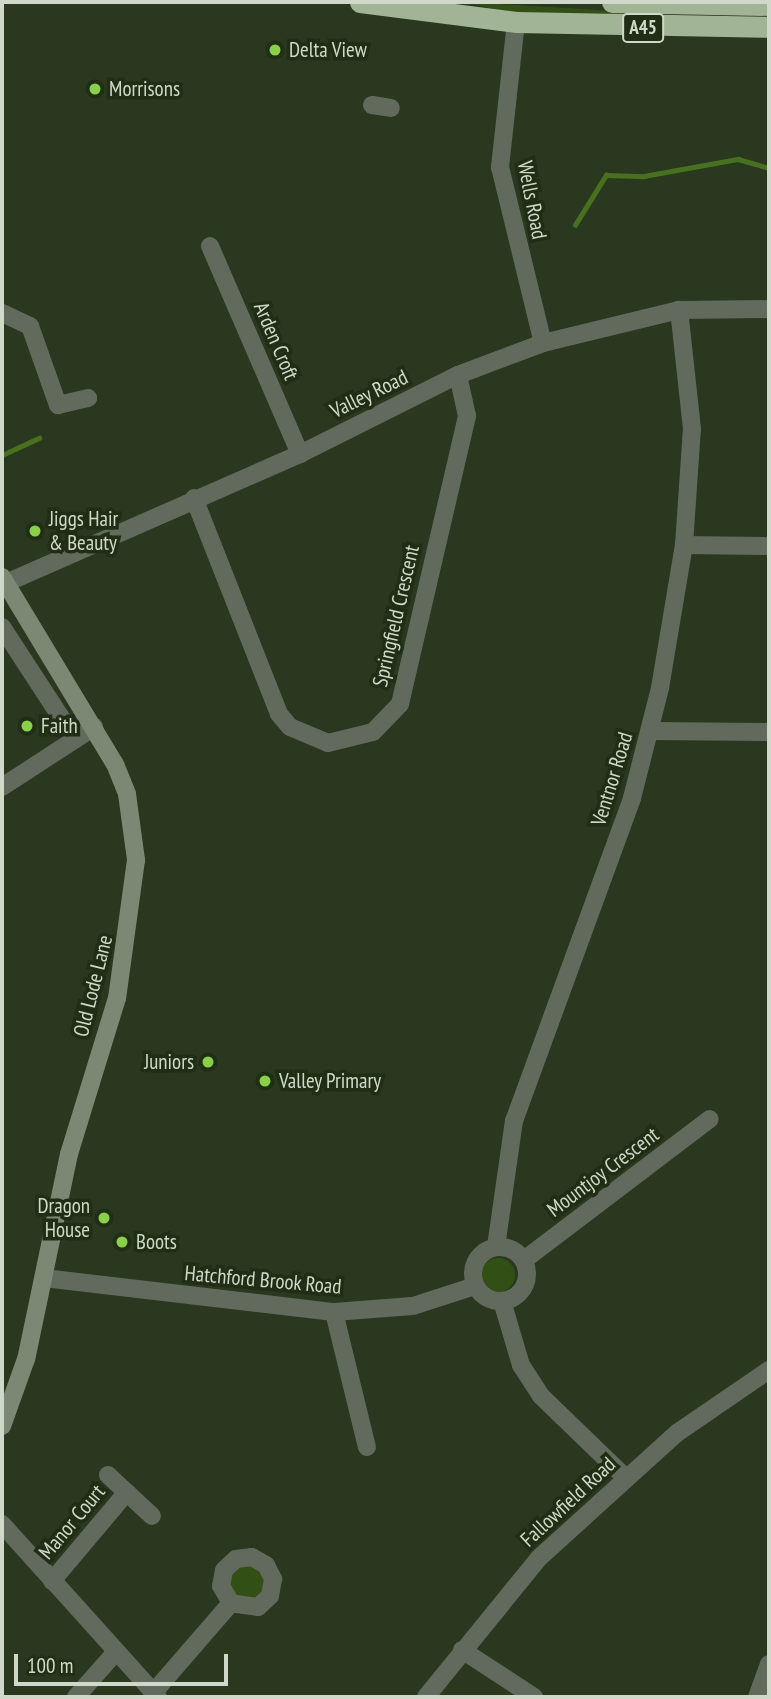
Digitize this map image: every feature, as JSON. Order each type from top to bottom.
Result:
[{"type":"highway","name":"A45","points":[[360,2],[516,22],[769,27]]},
{"type":"highway","name":"A45","points":[[612,2],[766,4]]},
{"type":"street","name":"Wells Road","points":[[516,22],[500,167],[543,343]]},
{"type":"street","points":[[372,106],[391,108]]},
{"type":"street","name":"Arden Croft","points":[[210,246],[300,454]]},
{"type":"street","name":"Valley Road","points":[[3,579],[300,454],[458,375],[543,343],[679,310],[769,309]]},
{"type":"street","name":"Ventnor Road","points":[[496,1247],[514,1121],[587,926],[651,731],[684,545],[692,385],[679,310]]},
{"type":"street","points":[[2,313],[30,326],[58,405],[88,398]]},
{"type":"street","name":"Springfield Crescent","points":[[194,498],[279,714],[290,727],[328,743],[373,732],[400,704],[467,416],[458,375]]},
{"type":"street","points":[[684,545],[769,546]]},
{"type":"street","name":"Old Lode Lane","points":[[2,1426],[17,1394],[133,918],[134,825],[128,794],[94,727],[3,579]]},
{"type":"street","points":[[2,627],[75,739]]},
{"type":"street","points":[[2,787],[94,727]]},
{"type":"street","points":[[651,731],[769,732]]},
{"type":"street","name":"Mountjoy Crescent","points":[[524,1260],[710,1119]]},
{"type":"street","points":[[502,1301],[523,1289],[524,1260],[496,1247],[477,1259],[475,1286],[502,1301],[521,1365],[541,1396],[625,1478]]},
{"type":"street","name":"Hatchford Brook Road","points":[[44,1278],[334,1312],[413,1306],[475,1286]]},
{"type":"street","points":[[334,1312],[367,1447]]},
{"type":"street","name":"Fallowfield Road","points":[[426,1697],[539,1558],[625,1478],[769,1370]]},
{"type":"street","name":"Manor Court","points":[[108,1475],[152,1516]]},
{"type":"street","name":"Manor Court","points":[[52,1581],[127,1492]]},
{"type":"street","points":[[2,1524],[114,1654],[155,1695],[231,1603]]},
{"type":"street","points":[[463,1650],[534,1697]]},
{"type":"street","points":[[76,1697],[114,1654]]},
{"type":"street","points":[[757,1697],[769,1664]]},
{"type":"green space","points":[[465,2],[647,13],[647,22],[524,16]]},
{"type":"green space","points":[[498,1258],[510,1263],[515,1275],[510,1287],[498,1292],[486,1287],[481,1275],[486,1263]]},
{"type":"green space","points":[[247,1565],[260,1570],[265,1583],[260,1596],[247,1601],[234,1596],[229,1583],[234,1570]]},
{"type":"waterway","points":[[575,225],[606,175],[644,176],[738,159],[769,168]]},
{"type":"waterway","points":[[2,455],[39,438]]},
{"type":"place","name":"Delta View","points":[[275,50]]},
{"type":"place","name":"Morrisons","points":[[95,89]]},
{"type":"place","name":"Jiggs Hair & Beauty","points":[[35,531]]},
{"type":"place","name":"Faith","points":[[27,726]]},
{"type":"place","name":"Juniors","points":[[208,1062]]},
{"type":"place","name":"Valley Primary","points":[[265,1081]]},
{"type":"place","name":"Dragon House","points":[[104,1218]]},
{"type":"place","name":"Boots","points":[[122,1242]]}]
